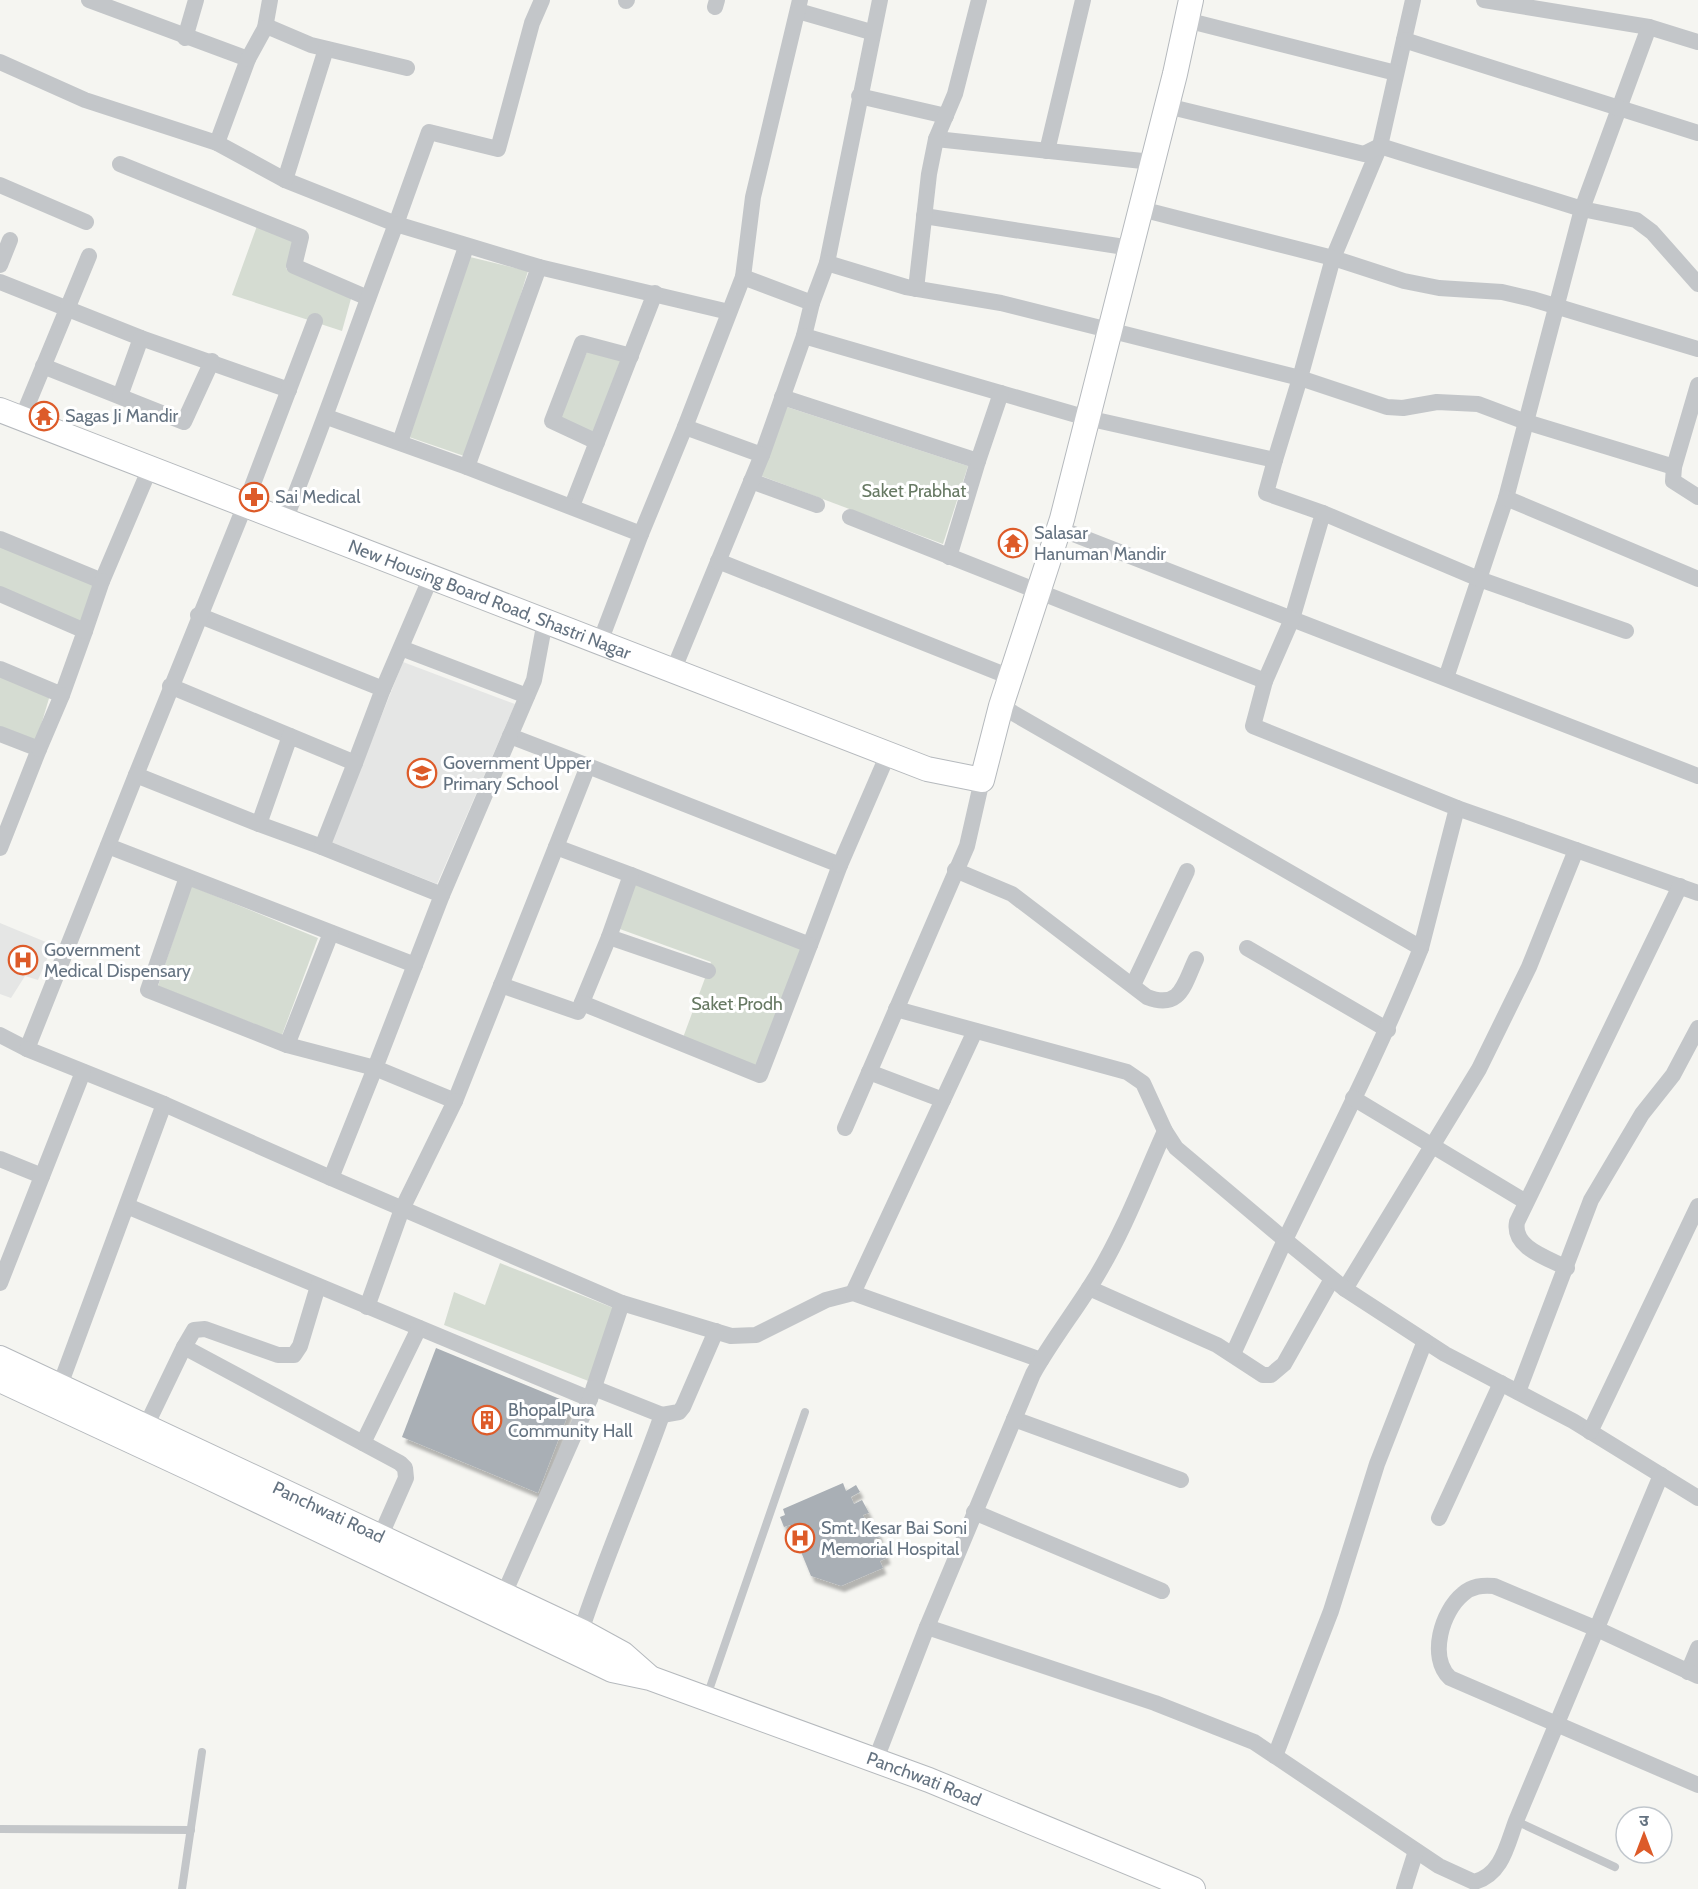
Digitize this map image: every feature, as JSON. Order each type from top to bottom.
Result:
[{"type":"street","points":[[185,38],[196,0]]},
{"type":"street","points":[[217,143],[248,59],[265,28],[270,0]]},
{"type":"street","points":[[285,520],[327,417],[429,132],[498,149],[532,23],[542,0]]},
{"type":"street","points":[[673,671],[762,455],[827,263],[871,32],[880,0]]},
{"type":"street","points":[[916,288],[936,139],[955,94],[979,0]]},
{"type":"street","points":[[1047,151],[1083,0]]},
{"type":"street","points":[[1413,0],[1380,146],[1333,258],[1266,493],[1323,513],[1479,579],[1626,631]]},
{"type":"street","points":[[1484,0],[1576,7],[1698,42]]},
{"type":"street","points":[[95,1],[185,38],[248,59]]},
{"type":"street","points":[[600,642],[743,277],[753,196],[799,5],[871,32]]},
{"type":"street","points":[[845,1128],[967,846],[1001,706],[1058,528],[1141,209],[1189,10],[1396,73]]},
{"type":"street","points":[[1446,678],[1506,498],[1582,209],[1649,27]]},
{"type":"street","points":[[265,28],[271,28],[326,49],[407,68]]},
{"type":"street","points":[[1404,40],[1698,133]]},
{"type":"street","points":[[285,180],[326,49]]},
{"type":"street","points":[[0,62],[85,100],[217,143],[285,180],[396,224],[466,247],[539,267],[729,312]]},
{"type":"street","points":[[859,96],[946,116]]},
{"type":"street","points":[[1167,106],[1364,154],[1380,146],[1582,209],[1636,220],[1652,232],[1698,284]]},
{"type":"street","points":[[936,139],[1152,162]]},
{"type":"street","points":[[120,164],[301,237],[294,266],[368,298]]},
{"type":"street","points":[[0,185],[86,222]]},
{"type":"street","points":[[1141,209],[1333,258],[1404,281],[1439,288],[1502,292],[1557,306],[1698,349]]},
{"type":"street","points":[[924,216],[1131,248]]},
{"type":"street","points":[[0,265],[10,240]]},
{"type":"street","points":[[400,442],[466,247]]},
{"type":"street","points":[[11,414],[43,366],[89,256]]},
{"type":"street","points":[[827,263],[916,288],[1001,303],[1300,378],[1387,407],[1403,408],[1437,402],[1478,404],[1526,422],[1674,467]]},
{"type":"street","points":[[467,467],[539,267]]},
{"type":"street","points":[[743,277],[812,303]]},
{"type":"street","points":[[0,282],[141,338],[212,361],[289,390]]},
{"type":"street","points":[[572,506],[655,293]]},
{"type":"street","points":[[27,1049],[198,615],[245,505],[315,321]]},
{"type":"street","points":[[804,336],[1087,418],[1275,460]]},
{"type":"street","points":[[120,396],[141,338]]},
{"type":"street","points":[[597,442],[552,421],[582,343],[631,356]]},
{"type":"street","points":[[43,366],[184,422],[212,361]]},
{"type":"street","points":[[1698,385],[1674,467],[1673,481],[1698,497]]},
{"type":"street","points":[[949,557],[1000,393]]},
{"type":"street","points":[[782,397],[978,461]]},
{"type":"street","name":"New Housing Board Road, Shastri Nagar","points":[[11,414],[927,769],[982,780]]},
{"type":"street","points":[[327,417],[572,506],[641,534]]},
{"type":"street","points":[[685,427],[762,455]]},
{"type":"street","points":[[0,848],[62,695],[102,581],[150,468]]},
{"type":"street","points":[[751,482],[817,505]]},
{"type":"street","points":[[1506,498],[1698,579]]},
{"type":"street","points":[[1323,513],[1292,619],[1265,681],[1253,726],[1457,808],[1698,893]]},
{"type":"street","points":[[850,518],[1265,681]]},
{"type":"street","points":[[1058,528],[1698,776]]},
{"type":"street","points":[[0,539],[102,581]]},
{"type":"street","points":[[718,561],[1010,677]]},
{"type":"street","points":[[322,847],[383,689],[431,577]]},
{"type":"street","points":[[0,594],[85,631]]},
{"type":"street","points":[[198,615],[383,689]]},
{"type":"street","points":[[330,1178],[442,895],[534,681],[545,621]]},
{"type":"street","points":[[401,648],[527,696]]},
{"type":"street","points":[[0,669],[62,695]]},
{"type":"street","points":[[170,686],[355,763]]},
{"type":"street","points":[[1001,706],[1421,948]]},
{"type":"street","points":[[0,734],[39,749]]},
{"type":"street","points":[[259,824],[290,736]]},
{"type":"street","points":[[510,736],[840,865]]},
{"type":"street","points":[[582,1003],[760,1075],[840,865],[888,754]]},
{"type":"street","points":[[368,1307],[402,1209],[455,1101],[588,766]]},
{"type":"street","points":[[136,775],[442,895]]},
{"type":"street","points":[[1233,1354],[1285,1240],[1388,1030],[1421,948],[1457,808]]},
{"type":"street","points":[[108,846],[415,965]]},
{"type":"street","points":[[556,847],[810,945]]},
{"type":"street","points":[[1089,1288],[1233,1354],[1263,1375],[1271,1375],[1279,1371],[1434,1145],[1479,1069],[1530,967],[1576,850]]},
{"type":"street","points":[[955,870],[1012,894],[1133,985],[1158,1001],[1172,1000],[1180,994],[1196,959]]},
{"type":"street","points":[[1133,985],[1187,870]]},
{"type":"street","points":[[501,985],[578,1012],[609,937],[631,875]]},
{"type":"street","points":[[187,877],[147,990],[287,1045],[375,1068],[455,1101]]},
{"type":"street","points":[[1567,1268],[1522,1243],[1518,1238],[1517,1222],[1680,886]]},
{"type":"street","points":[[287,1045],[331,933]]},
{"type":"street","points":[[609,937],[708,971]]},
{"type":"street","points":[[1246,948],[1388,1030]]},
{"type":"street","points":[[896,1010],[1127,1072],[1143,1083],[1165,1131],[1176,1148],[1338,1284],[1425,1341],[1590,1432],[1698,1498]]},
{"type":"street","points":[[1518,1392],[1591,1200],[1636,1123],[1673,1075],[1698,1028]]},
{"type":"street","points":[[853,1293],[975,1031]]},
{"type":"street","points":[[0,1035],[27,1049],[164,1104],[622,1303],[743,1337],[756,1335],[826,1300],[853,1293],[1041,1360]]},
{"type":"street","points":[[0,1283],[83,1072]]},
{"type":"street","points":[[869,1072],[943,1100]]},
{"type":"street","points":[[1353,1098],[1526,1202]]},
{"type":"street","points":[[56,1396],[164,1104]]},
{"type":"street","points":[[876,1760],[974,1512],[1041,1360],[1089,1288],[1118,1238],[1165,1131]]},
{"type":"street","points":[[0,1159],[42,1176]]},
{"type":"street","points":[[127,1206],[419,1328],[592,1393],[662,1415],[679,1412],[683,1407],[716,1331]]},
{"type":"street","points":[[1590,1432],[1698,1206]]},
{"type":"street","points":[[146,1426],[194,1330],[205,1329],[278,1355],[294,1355],[300,1346],[318,1286]]},
{"type":"street","points":[[500,1604],[592,1393],[622,1303]]},
{"type":"street","points":[[363,1443],[419,1328]]},
{"type":"street","points":[[1275,1756],[1331,1611],[1377,1464],[1425,1341]]},
{"type":"street","points":[[184,1347],[400,1463],[406,1473],[404,1484],[380,1537]]},
{"type":"street","name":"Panchwati Road","points":[[0,1358],[56,1396],[500,1604],[581,1631],[623,1654],[650,1678]]},
{"type":"street","name":"Panchwati Road","points":[[0,1380],[146,1426],[380,1537],[612,1670],[650,1678],[876,1760],[1193,1889]]},
{"type":"street","points":[[1439,1518],[1501,1383]]},
{"type":"street","points":[[581,1631],[599,1577],[629,1508],[662,1415]]},
{"type":"street","points":[[1014,1419],[1181,1480]]},
{"type":"street","points":[[927,1628],[1155,1703],[1254,1742],[1416,1851],[1466,1880],[1474,1882],[1489,1877],[1503,1856],[1515,1821],[1661,1475]]},
{"type":"street","points":[[974,1512],[1162,1591]]},
{"type":"street","points":[[1698,1648],[1693,1674],[1597,1629],[1494,1586],[1479,1585],[1462,1594],[1455,1603],[1437,1640],[1440,1663],[1450,1678],[1698,1785]]},
{"type":"street","points":[[1404,1889],[1416,1851]]},
{"type":"lane","points":[[706,1699],[805,1413]]},
{"type":"lane","points":[[182,1889],[202,1752]]},
{"type":"lane","points":[[1515,1821],[1616,1867]]},
{"type":"lane","points":[[0,1828],[191,1830]]},
{"type":"shaded area","name":"Government Upper Primary School","points":[[403,662],[515,704],[437,884],[331,842]]},
{"type":"shaded area","name":"Government Medical Dispensary","points":[[0,923],[53,945],[38,980],[25,976],[11,998],[0,994]]},
{"type":"green space","points":[[257,226],[294,241],[286,269],[352,295],[342,331],[232,295]]},
{"type":"green space","points":[[470,257],[528,271],[470,458],[409,437]]},
{"type":"green space","points":[[589,347],[624,361],[597,437],[558,420]]},
{"type":"green space","name":"Saket Prabhat","points":[[787,407],[968,466],[943,544],[761,476]]},
{"type":"green space","points":[[0,546],[93,584],[81,622],[0,589]]},
{"type":"green space","points":[[0,675],[50,695],[36,742],[0,728]]},
{"type":"green space","name":"Saket Prodh","points":[[635,882],[801,949],[756,1067],[681,1043],[711,962],[617,928]]},
{"type":"green space","points":[[191,886],[318,938],[282,1035],[158,986]]},
{"type":"green space","points":[[500,1263],[616,1309],[591,1382],[444,1325],[454,1292],[485,1305]]},
{"type":"building","name":"BhopalPura Community Hall","points":[[436,1348],[572,1404],[538,1493],[402,1437]]},
{"type":"building","points":[[843,1483],[846,1491],[856,1485],[860,1492],[851,1497],[854,1504],[862,1500],[869,1513],[863,1515],[867,1523],[873,1520],[880,1537],[874,1539],[876,1543],[881,1542],[887,1558],[880,1561],[883,1568],[841,1586],[811,1576],[790,1525],[784,1527],[780,1517],[785,1515],[783,1509]]},
{"type":"place","name":"Sagas Ji Mandir","points":[[44,416]]},
{"type":"place","name":"Sai Medical","points":[[254,497]]},
{"type":"place","name":"Salasar Hanuman Mandir","points":[[1013,543]]},
{"type":"place","name":"Government Upper Primary School","points":[[422,773]]},
{"type":"place","name":"Government Medical Dispensary","points":[[23,960]]},
{"type":"place","name":"BhopalPura Community Hall","points":[[487,1420]]},
{"type":"place","name":"Smt. Kesar Bai Soni Memorial Hospital","points":[[800,1538]]}]
